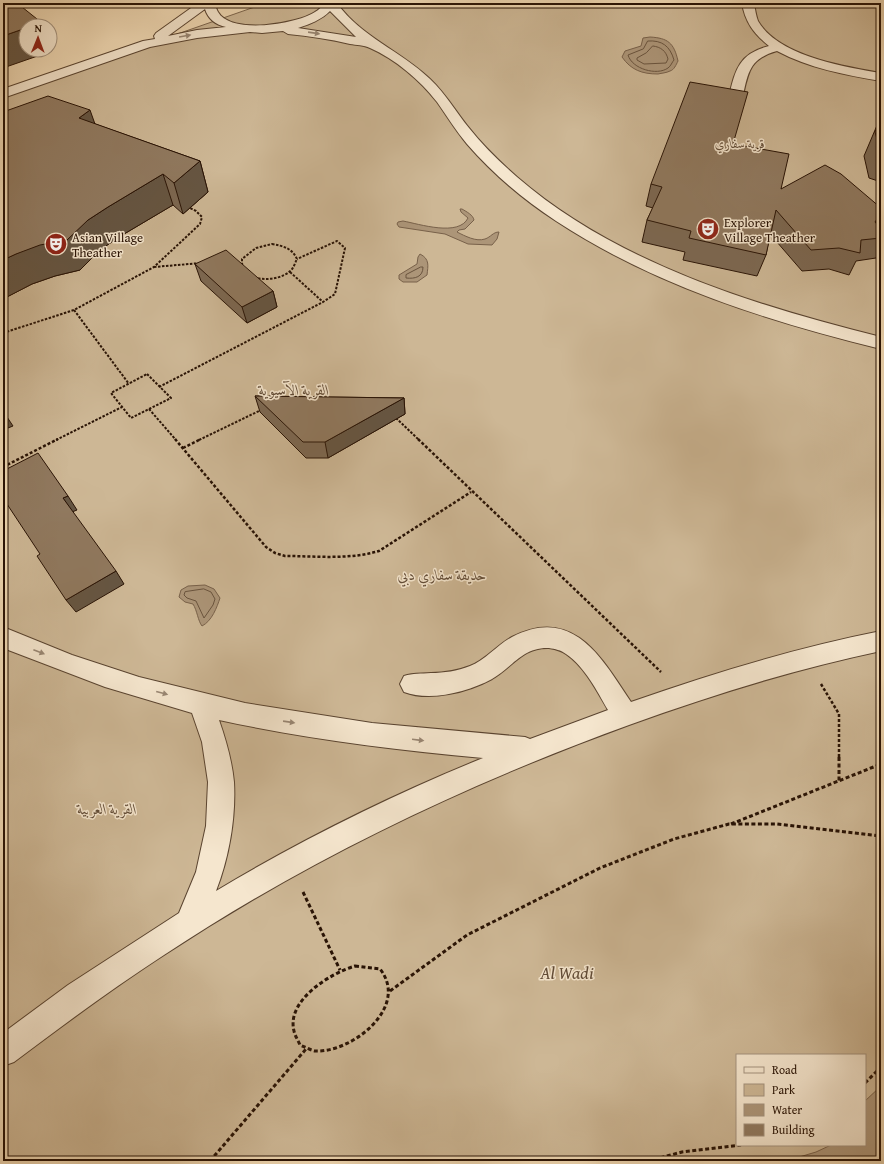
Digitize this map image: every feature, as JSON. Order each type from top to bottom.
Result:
[{"type":"street","points":[[147,44],[184,20],[205,3]]},
{"type":"street","points":[[209,3],[211,13],[219,20],[231,25],[247,28],[275,29],[326,35],[373,45]]},
{"type":"street","points":[[275,29],[295,26],[312,20],[324,12],[331,3],[350,24],[373,45],[401,61],[416,72],[434,89],[461,127],[485,154],[514,182],[549,209],[592,237],[641,263],[696,288],[758,310],[824,329],[881,342]]},
{"type":"street","points":[[748,3],[750,16],[757,28],[762,34],[780,47],[802,58],[830,67],[881,77]]},
{"type":"street","points":[[3,94],[147,44],[197,34],[247,28]]},
{"type":"street","points":[[735,100],[744,66],[748,60],[756,54],[780,47]]},
{"type":"street","points":[[3,637],[36,652],[115,680],[201,704],[280,721],[447,743],[529,750]]},
{"type":"street","points":[[412,684],[436,685],[460,681],[482,672],[501,659],[514,647],[533,639],[555,638],[575,647],[589,662],[625,714]]},
{"type":"street","points":[[3,1052],[46,1018],[190,921],[289,864],[379,817],[451,783],[529,750],[625,714],[684,694],[771,667],[881,641]]},
{"type":"street","points":[[190,921],[210,872],[219,826],[221,782],[214,742],[201,704]]},
{"type":"path","points":[[3,333],[74,310],[154,267],[200,224],[202,217],[200,214],[196,210],[184,206]]},
{"type":"path","points":[[159,387],[323,302],[335,294],[345,248],[337,241],[298,259],[290,272],[278,277],[263,278],[250,275],[243,268],[242,260],[248,252],[259,246],[272,244],[285,246],[294,251],[298,259]]},
{"type":"path","points":[[235,260],[242,260]]},
{"type":"path","points":[[154,267],[205,262]]},
{"type":"path","points":[[290,272],[323,302]]},
{"type":"path","points":[[74,310],[129,384]]},
{"type":"path","points":[[147,374],[159,387],[171,398],[131,418],[110,393],[147,374]]},
{"type":"path","points":[[3,467],[122,407]]},
{"type":"path","points":[[149,409],[266,546],[275,553],[286,556],[349,557],[378,551],[471,492]]},
{"type":"path","points":[[183,448],[264,409]]},
{"type":"path","points":[[393,415],[471,492],[684,694]]},
{"type":"path","points":[[805,658],[839,714],[839,781]]},
{"type":"path","points":[[390,991],[467,935],[600,868],[674,838],[729,824],[881,764]]},
{"type":"path","points":[[729,824],[777,824],[881,836]]},
{"type":"path","points":[[289,864],[340,970]]},
{"type":"path","points":[[355,966],[380,969],[388,980],[390,991],[388,1002],[383,1011],[370,1029],[354,1042],[335,1049],[315,1051],[306,1049],[298,1042],[294,1034],[293,1022],[297,1010],[310,991],[325,978],[340,970],[355,966]]},
{"type":"path","points":[[210,1161],[306,1049]]},
{"type":"path","points":[[866,1082],[881,1067]]},
{"type":"path","points":[[648,1161],[665,1155],[698,1149],[736,1145]]},
{"type":"green space","name":"حديقة سفاري دبي","points":[[266,3],[881,3],[881,1161],[3,1161],[3,95]]},
{"type":"water","points":[[650,37],[666,40],[672,46],[678,61],[675,67],[671,70],[658,74],[642,72],[629,65],[622,57],[625,51],[641,46],[643,38]]},
{"type":"water","points":[[460,209],[470,214],[474,220],[465,229],[457,232],[471,238],[482,240],[499,232],[497,239],[492,245],[468,244],[445,234],[399,227],[397,224],[398,222],[403,221],[438,228],[456,227],[463,224],[468,218],[461,212]]},
{"type":"water","points":[[420,254],[427,260],[427,275],[417,282],[403,282],[399,279],[399,275],[417,264]]},
{"type":"water","points":[[205,585],[214,589],[220,598],[209,621],[202,626],[193,604],[185,602],[179,597],[181,590],[188,586]]},
{"type":"water","points":[[881,1086],[881,1161],[770,1161],[796,1158],[816,1152],[829,1146],[866,1146],[866,1100]]},
{"type":"building","points":[[3,3],[17,3],[36,18],[18,18],[18,31],[3,36]]},
{"type":"building","points":[[690,82],[748,92],[733,144],[789,154],[781,189],[825,165],[841,174],[881,208],[881,213],[875,222],[881,229],[881,238],[861,240],[860,253],[839,248],[811,250],[776,210],[766,255],[689,238],[691,231],[647,220],[662,187],[651,184]]},
{"type":"building","points":[[48,96],[90,110],[79,118],[200,161],[174,183],[163,174],[88,220],[67,240],[40,245],[3,260],[3,112]]},
{"type":"building","points":[[881,121],[881,153],[875,132],[878,123]]},
{"type":"building","points":[[226,250],[273,291],[242,307],[195,264]]},
{"type":"building","points":[[255,396],[404,398],[325,442],[303,442]]},
{"type":"building","points":[[38,453],[68,496],[63,498],[116,571],[66,600],[37,556],[40,554],[3,498],[3,471]]},
{"type":"place","name":"Explorer Village Theather","points":[[708,229]]},
{"type":"place","name":"Asian Village Theather","points":[[56,244]]},
{"type":"park label","name":"قرية سفاري","points":[[740,143]]},
{"type":"park label","name":"القرية الآسيوية","points":[[294,390]]},
{"type":"park label","name":"القرية العربية","points":[[107,809]]},
{"type":"park label","name":"Al Wadi","points":[[567,973]]}]
